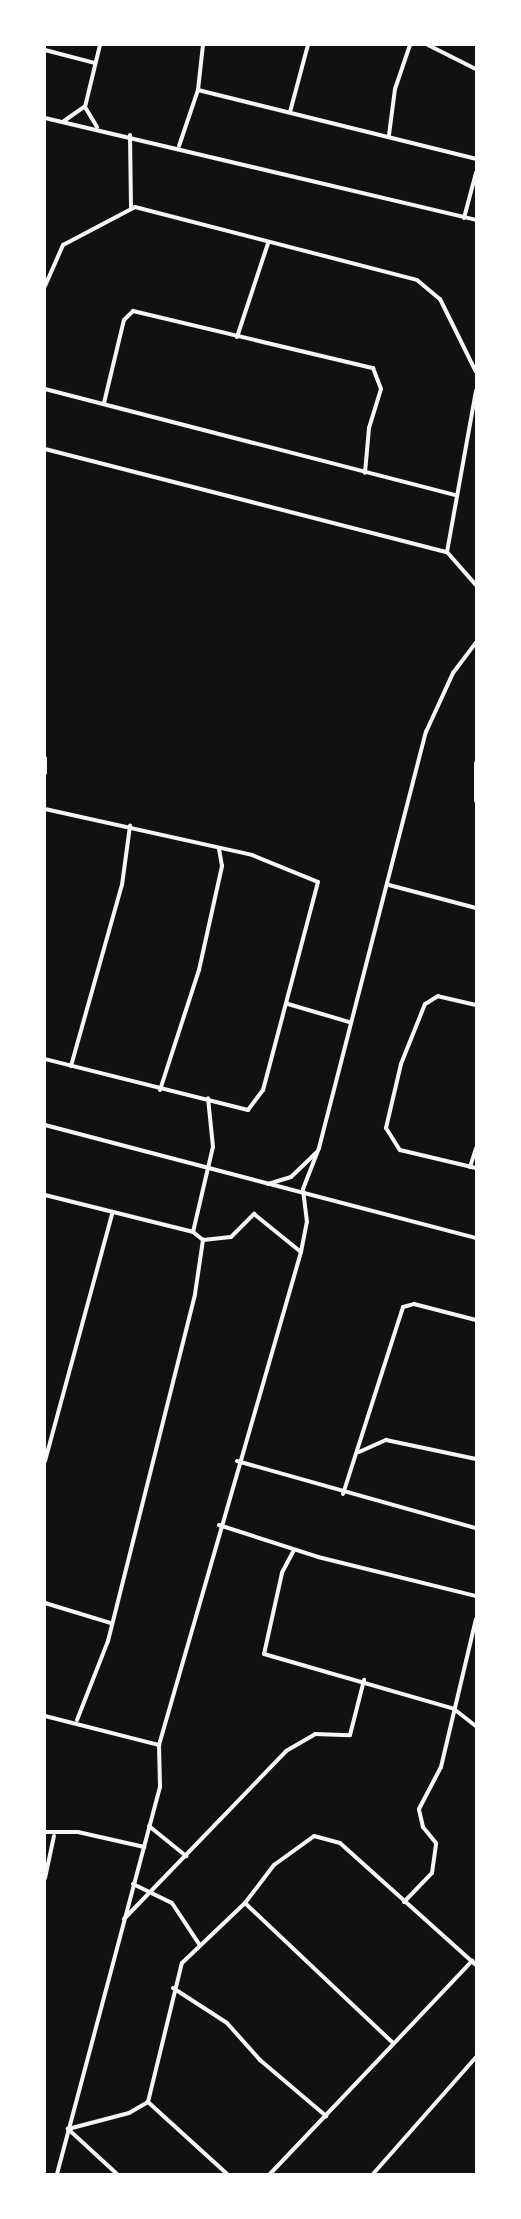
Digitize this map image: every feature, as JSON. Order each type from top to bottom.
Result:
[{"type":"street","points":[[61,122],[85,107],[100,45]]},
{"type":"street","points":[[178,146],[198,90],[203,45]]},
{"type":"street","points":[[290,112],[308,45]]},
{"type":"street","points":[[389,135],[395,89],[410,45]]},
{"type":"street","points":[[428,45],[476,69]]},
{"type":"street","points":[[45,50],[95,63]]},
{"type":"street","points":[[198,90],[389,135],[476,159]]},
{"type":"street","points":[[85,107],[98,127]]},
{"type":"street","points":[[45,118],[98,127],[476,220]]},
{"type":"street","points":[[130,135],[131,207]]},
{"type":"street","points":[[464,218],[476,173]]},
{"type":"street","points":[[45,286],[63,245],[131,207],[426,285],[441,299],[476,372]]},
{"type":"street","points":[[237,337],[268,243]]},
{"type":"street","points":[[104,403],[124,320],[133,311],[373,369],[381,389],[369,428],[365,473]]},
{"type":"street","points":[[45,389],[455,495]]},
{"type":"street","points":[[447,552],[455,495],[476,391]]},
{"type":"street","points":[[45,449],[447,552],[476,585]]},
{"type":"street","points":[[57,2174],[160,1786],[159,1745],[237,1461],[271,1365],[301,1252],[307,1222],[303,1189],[319,1148],[349,1023],[389,885],[432,712],[476,642]]},
{"type":"street","points":[[45,758],[45,773]]},
{"type":"street","points":[[476,763],[476,801]]},
{"type":"street","points":[[45,809],[130,826],[252,855],[318,882],[288,1004],[258,1103],[249,1110],[208,1098],[160,1090],[45,1059]]},
{"type":"street","points":[[71,1066],[122,885],[130,826]]},
{"type":"street","points":[[160,1090],[199,970],[222,866],[219,848]]},
{"type":"street","points":[[389,885],[476,908]]},
{"type":"street","points":[[476,1005],[438,996],[425,1004],[401,1064],[386,1128],[400,1150],[476,1168]]},
{"type":"street","points":[[288,1004],[349,1023]]},
{"type":"street","points":[[193,1232],[213,1148],[208,1098]]},
{"type":"street","points":[[45,1125],[267,1184],[303,1189],[476,1238]]},
{"type":"street","points":[[267,1184],[291,1177],[319,1148]]},
{"type":"street","points":[[470,1167],[476,1148]]},
{"type":"street","points":[[45,1195],[112,1214],[193,1232],[203,1240],[231,1237],[254,1214],[301,1252]]},
{"type":"street","points":[[45,1461],[112,1214]]},
{"type":"street","points":[[77,1720],[95,1681],[111,1623],[203,1240]]},
{"type":"street","points":[[344,1494],[403,1307],[414,1304],[476,1320]]},
{"type":"street","points":[[358,1452],[387,1440],[476,1459]]},
{"type":"street","points":[[237,1461],[344,1494],[476,1528]]},
{"type":"street","points":[[219,1525],[294,1550],[476,1596]]},
{"type":"street","points":[[294,1550],[282,1573],[264,1654],[364,1680],[453,1708],[476,1726]]},
{"type":"street","points":[[45,1603],[111,1623]]},
{"type":"street","points":[[404,1902],[432,1873],[436,1843],[423,1827],[419,1809],[441,1767],[453,1708],[476,1619]]},
{"type":"street","points":[[124,1920],[286,1751],[315,1734],[350,1735],[364,1680]]},
{"type":"street","points":[[45,1716],[77,1720],[159,1745]]},
{"type":"street","points":[[149,1826],[186,1856]]},
{"type":"street","points":[[45,1832],[54,1836],[78,1832],[144,1847]]},
{"type":"street","points":[[45,1878],[54,1836]]},
{"type":"street","points":[[68,2129],[129,2113],[148,2102],[173,1988],[182,1963],[199,1944],[245,1903],[274,1865],[314,1836],[340,1843],[476,1965]]},
{"type":"street","points":[[133,1884],[172,1903],[199,1944]]},
{"type":"street","points":[[245,1903],[392,2042]]},
{"type":"street","points":[[270,2174],[392,2042],[472,1961]]},
{"type":"street","points":[[173,1988],[227,2023],[260,2060],[326,2116]]},
{"type":"street","points":[[373,2174],[476,2057]]},
{"type":"street","points":[[148,2102],[227,2174]]},
{"type":"street","points":[[68,2129],[117,2174]]}]
